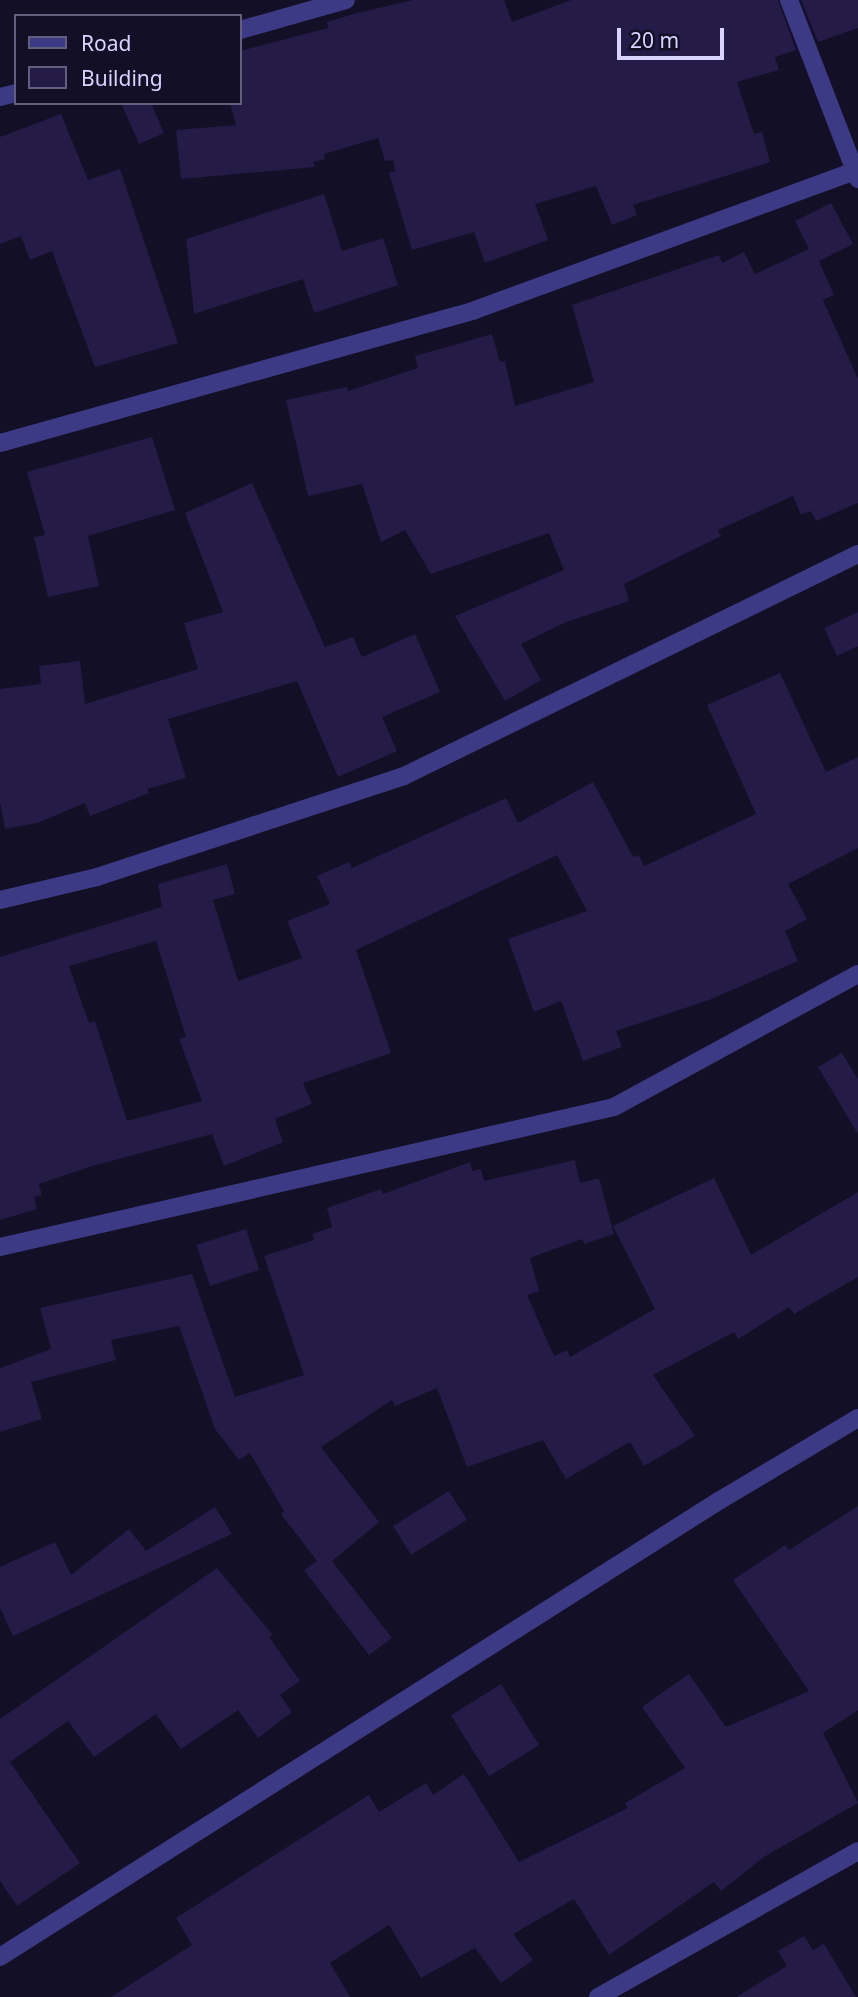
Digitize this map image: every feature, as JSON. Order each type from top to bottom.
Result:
[{"type":"street","points":[[242,29],[346,0]]},
{"type":"street","points":[[0,443],[475,310],[857,173],[789,0]]},
{"type":"street","points":[[0,900],[96,877],[404,776],[858,554]]},
{"type":"street","points":[[0,1247],[614,1107],[858,974]]},
{"type":"street","points":[[0,1956],[717,1502],[858,1418]]},
{"type":"street","points":[[598,1997],[858,1851]]},
{"type":"building","points":[[413,0],[504,0],[512,22],[571,0],[778,0],[796,50],[775,57],[779,70],[737,82],[754,134],[762,132],[770,162],[633,205],[637,215],[612,225],[596,186],[535,204],[548,240],[485,263],[474,232],[412,250],[389,173],[395,171],[393,160],[385,161],[378,138],[324,154],[325,159],[313,162],[315,167],[181,179],[176,130],[236,125],[231,105],[242,105],[242,50],[328,28],[327,22]]},
{"type":"building","points":[[801,0],[858,0],[858,28],[818,42]]},
{"type":"building","points":[[122,105],[152,105],[164,133],[139,144]]},
{"type":"building","points":[[61,114],[88,180],[120,169],[178,343],[95,367],[52,251],[30,260],[21,236],[0,244],[0,137]]},
{"type":"building","points":[[324,194],[342,251],[383,238],[398,285],[314,313],[303,279],[194,314],[186,239]]},
{"type":"building","points":[[831,203],[853,244],[819,261],[834,295],[823,300],[858,379],[858,503],[816,521],[811,511],[801,515],[793,496],[718,530],[721,536],[624,584],[629,601],[564,623],[521,644],[541,680],[505,701],[455,616],[564,570],[549,533],[431,574],[405,530],[381,542],[362,484],[308,496],[286,400],[347,387],[348,391],[418,368],[415,356],[492,334],[500,362],[505,361],[515,406],[594,382],[572,305],[719,255],[722,263],[744,252],[755,274],[809,249],[795,221]]},
{"type":"building","points":[[152,437],[175,510],[88,536],[99,586],[48,597],[34,537],[45,535],[27,472]]},
{"type":"building","points":[[252,483],[325,647],[353,637],[362,657],[415,634],[440,692],[382,717],[397,751],[338,777],[297,681],[168,719],[186,778],[147,789],[149,793],[90,816],[85,803],[37,823],[5,829],[0,802],[0,689],[41,684],[39,666],[80,661],[85,704],[198,669],[184,623],[223,612],[185,513]]},
{"type":"building","points":[[858,612],[858,646],[837,656],[824,628]]},
{"type":"building","points":[[780,673],[826,772],[858,757],[858,848],[788,884],[807,919],[785,931],[798,961],[709,1000],[616,1031],[622,1047],[583,1061],[561,1001],[534,1012],[508,939],[587,911],[557,855],[356,950],[391,1053],[303,1083],[312,1104],[275,1119],[283,1142],[224,1166],[212,1134],[92,1166],[39,1184],[42,1195],[34,1197],[37,1209],[0,1220],[0,957],[162,907],[158,884],[227,864],[235,894],[213,900],[238,981],[302,958],[287,921],[330,904],[317,876],[349,862],[352,868],[506,798],[518,823],[593,782],[633,857],[639,855],[644,866],[756,814],[707,705]],"holes":[[[156,941],[186,1037],[179,1039],[202,1101],[127,1121],[95,1021],[89,1023],[69,966]]]},
{"type":"building","points":[[842,1053],[858,1079],[858,1134],[818,1067]]},
{"type":"building","points":[[575,1160],[580,1183],[599,1178],[614,1234],[584,1244],[582,1239],[530,1258],[539,1291],[527,1295],[554,1356],[567,1350],[570,1357],[655,1309],[613,1226],[714,1178],[751,1255],[858,1192],[858,1277],[794,1314],[789,1307],[738,1339],[734,1332],[653,1375],[695,1436],[644,1466],[630,1442],[566,1479],[543,1440],[467,1467],[437,1388],[395,1406],[392,1400],[321,1447],[379,1522],[332,1561],[392,1638],[369,1655],[304,1570],[317,1561],[281,1514],[284,1511],[250,1453],[239,1460],[215,1429],[179,1326],[111,1340],[116,1360],[31,1382],[42,1419],[0,1432],[0,1368],[51,1349],[40,1308],[192,1274],[235,1397],[304,1375],[264,1256],[314,1240],[312,1234],[332,1227],[327,1208],[381,1189],[383,1194],[470,1162],[472,1171],[481,1169],[484,1181]]},
{"type":"building","points":[[246,1229],[259,1270],[210,1286],[197,1245]]},
{"type":"building","points":[[449,1491],[467,1520],[411,1555],[393,1526]]},
{"type":"building","points":[[858,1506],[858,1710],[823,1733],[858,1803],[764,1857],[721,1891],[714,1882],[609,1955],[574,1899],[513,1934],[533,1960],[501,1983],[475,1948],[421,1978],[389,1925],[330,1963],[350,1997],[111,1997],[192,1945],[176,1918],[369,1795],[379,1812],[426,1783],[433,1795],[464,1774],[519,1862],[628,1808],[625,1803],[685,1768],[642,1707],[689,1674],[726,1727],[809,1691],[733,1580],[785,1545],[789,1550]]},
{"type":"building","points":[[215,1507],[232,1534],[13,1636],[0,1608],[0,1567],[55,1542],[71,1575],[129,1529],[146,1551]]},
{"type":"building","points":[[217,1568],[273,1635],[269,1637],[300,1681],[280,1695],[292,1712],[258,1738],[238,1710],[181,1749],[156,1714],[94,1757],[68,1721],[10,1762],[80,1863],[17,1906],[0,1881],[0,1719]]},
{"type":"building","points":[[501,1684],[539,1745],[489,1776],[451,1715]]},
{"type":"building","points":[[804,1936],[813,1950],[824,1944],[856,1997],[736,1997],[787,1966],[778,1951]]}]
